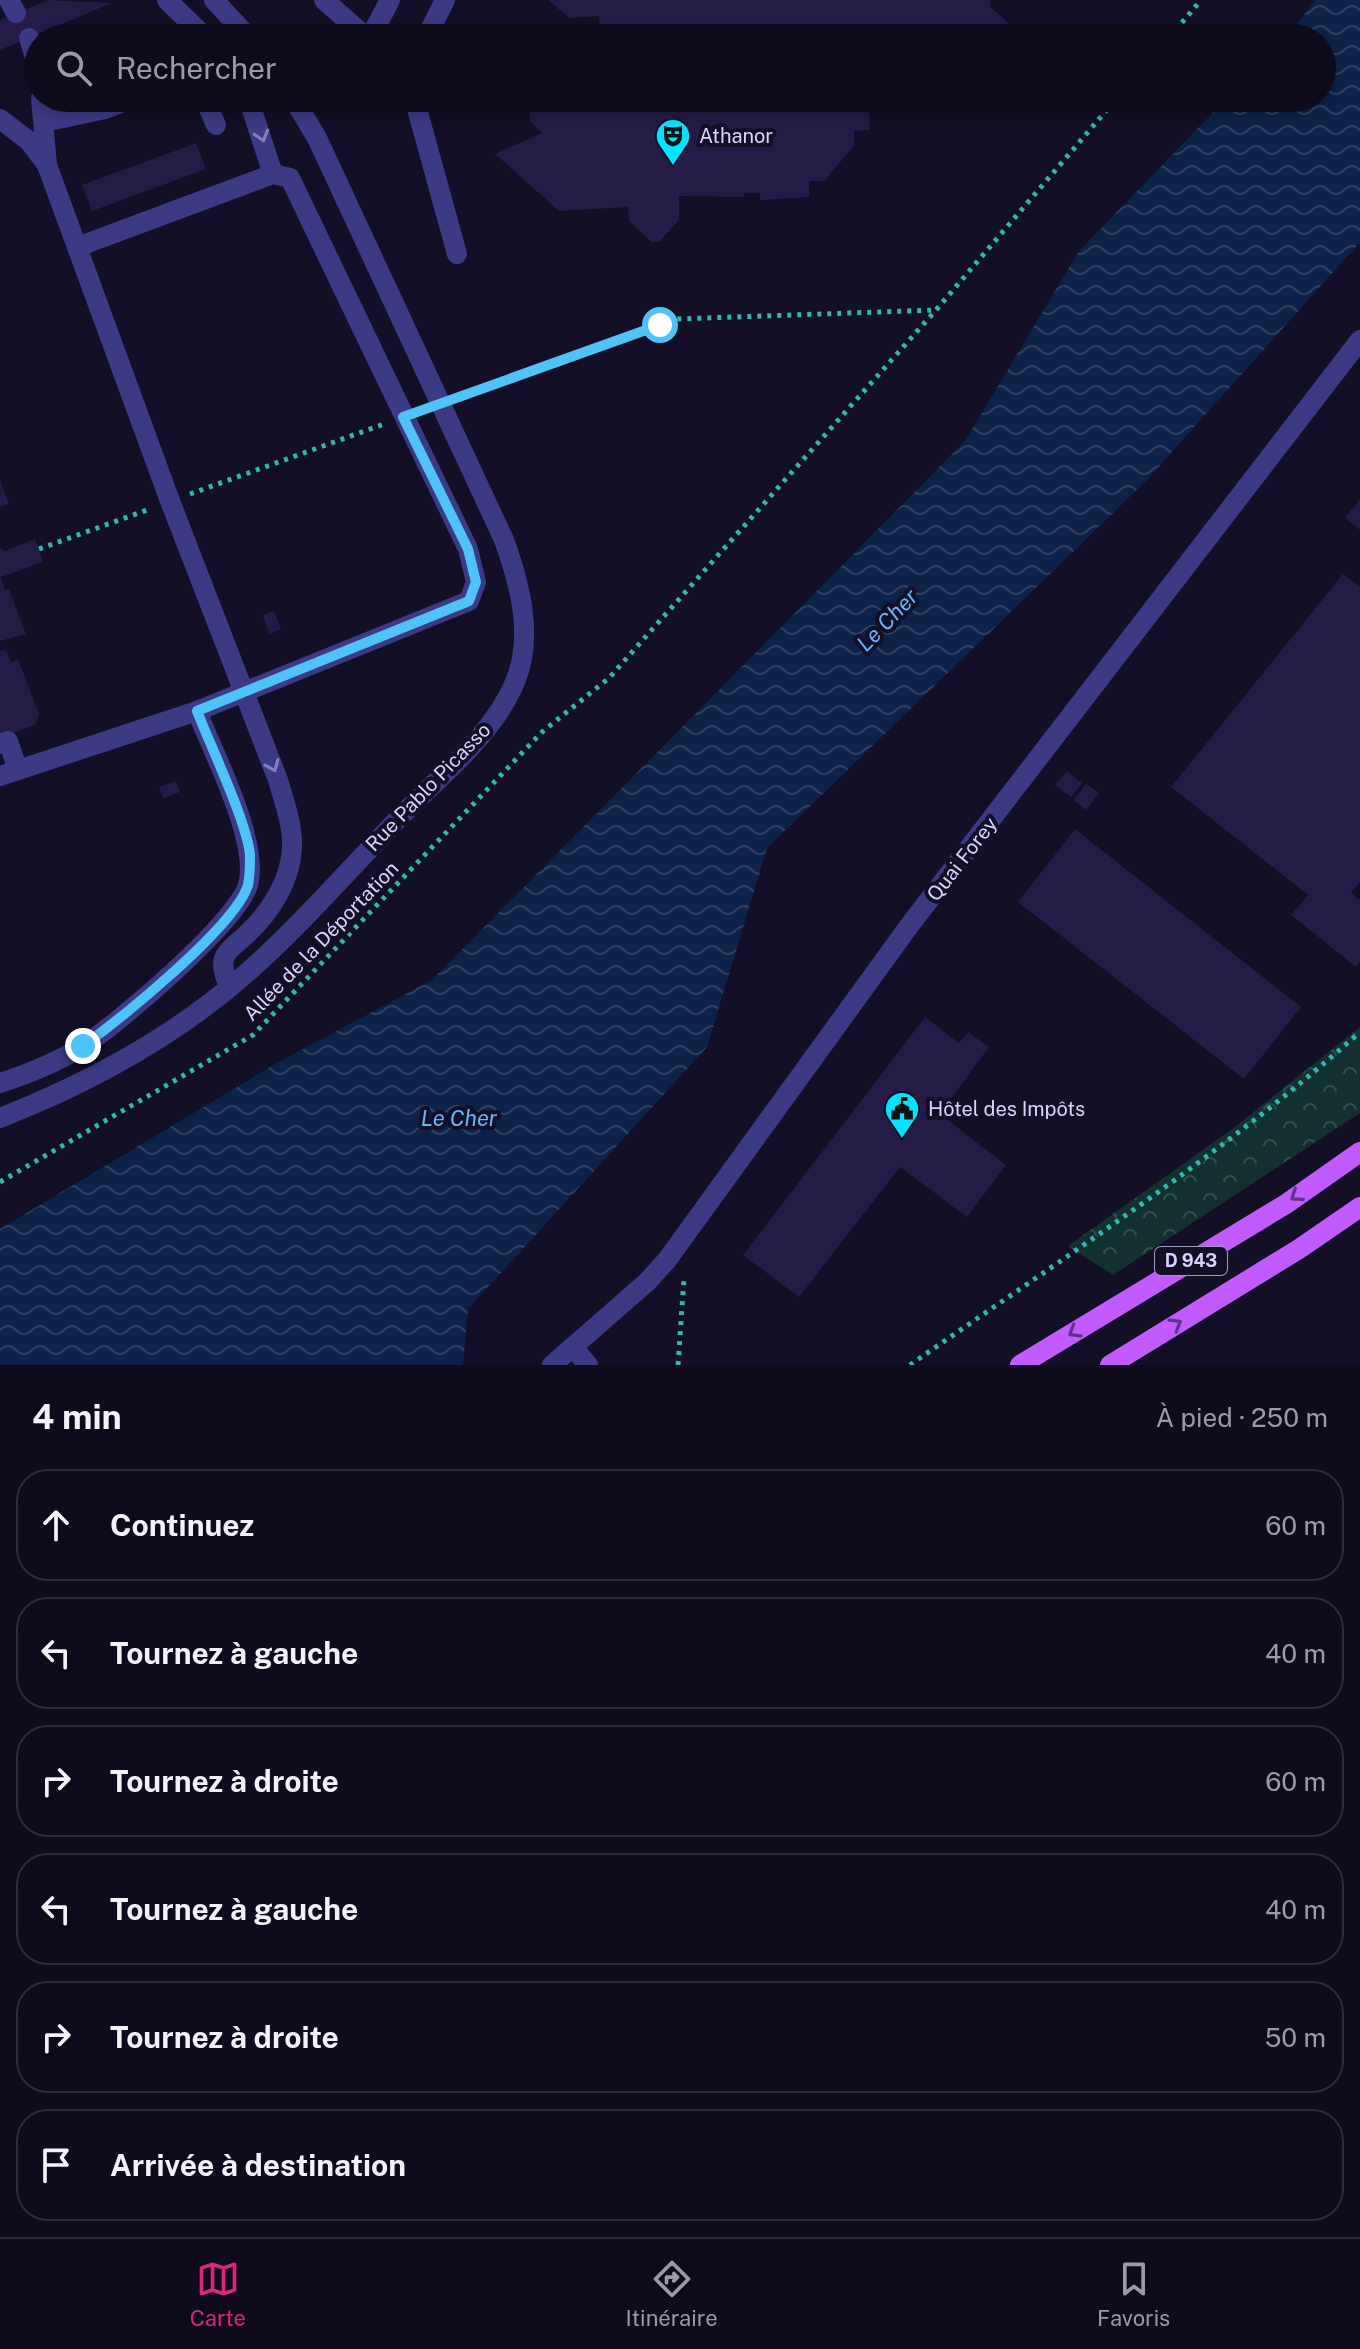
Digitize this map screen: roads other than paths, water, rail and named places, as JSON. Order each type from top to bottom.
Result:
[{"type":"main road","name":"D 943","points":[[1020,1365],[1286,1204],[1360,1152]]},
{"type":"main road","name":"D 943","points":[[1110,1365],[1299,1249],[1360,1207]]},
{"type":"street","points":[[167,0],[192,24]]},
{"type":"street","points":[[214,0],[236,24]]},
{"type":"street","points":[[376,24],[390,0]]},
{"type":"street","points":[[433,24],[445,0]]},
{"type":"street","points":[[329,2],[353,24]]},
{"type":"street","points":[[43,112],[47,165],[170,501],[278,780],[292,848],[278,897],[263,918],[225,956],[223,967],[229,987]]},
{"type":"street","points":[[44,122],[91,112]]},
{"type":"street","points":[[210,112],[216,125]]},
{"type":"street","points":[[253,112],[273,174]]},
{"type":"street","name":"Rue Pablo Picasso","points":[[4,1115],[66,1091],[204,1008],[229,987],[481,735],[516,681],[523,649],[518,578],[504,540],[317,138],[301,112]]},
{"type":"street","points":[[418,112],[457,254]]},
{"type":"street","points":[[0,119],[29,141],[47,165]]},
{"type":"street","points":[[0,744],[8,741],[9,773],[197,711],[469,601],[476,582],[468,549],[290,178],[273,174],[77,247]]},
{"type":"street","name":"Quai Forey","points":[[552,1365],[667,1260],[909,926],[1360,340]]},
{"type":"street","points":[[0,1083],[83,1046],[130,1013],[231,915],[248,885],[250,853],[197,711]]},
{"type":"street","points":[[574,1348],[588,1365]]},
{"type":"water","name":"Le Cher","points":[[1316,0],[1360,0],[1360,242],[1145,482],[767,848],[707,1047],[468,1309],[463,1365],[0,1365],[0,1229],[275,1064],[432,980],[965,441],[1079,251],[1213,112],[1336,112],[1336,24],[1297,24]]},
{"type":"place","name":"Athanor","points":[[673,167]]},
{"type":"place","name":"Hôtel des Impôts","points":[[902,1140]]}]
